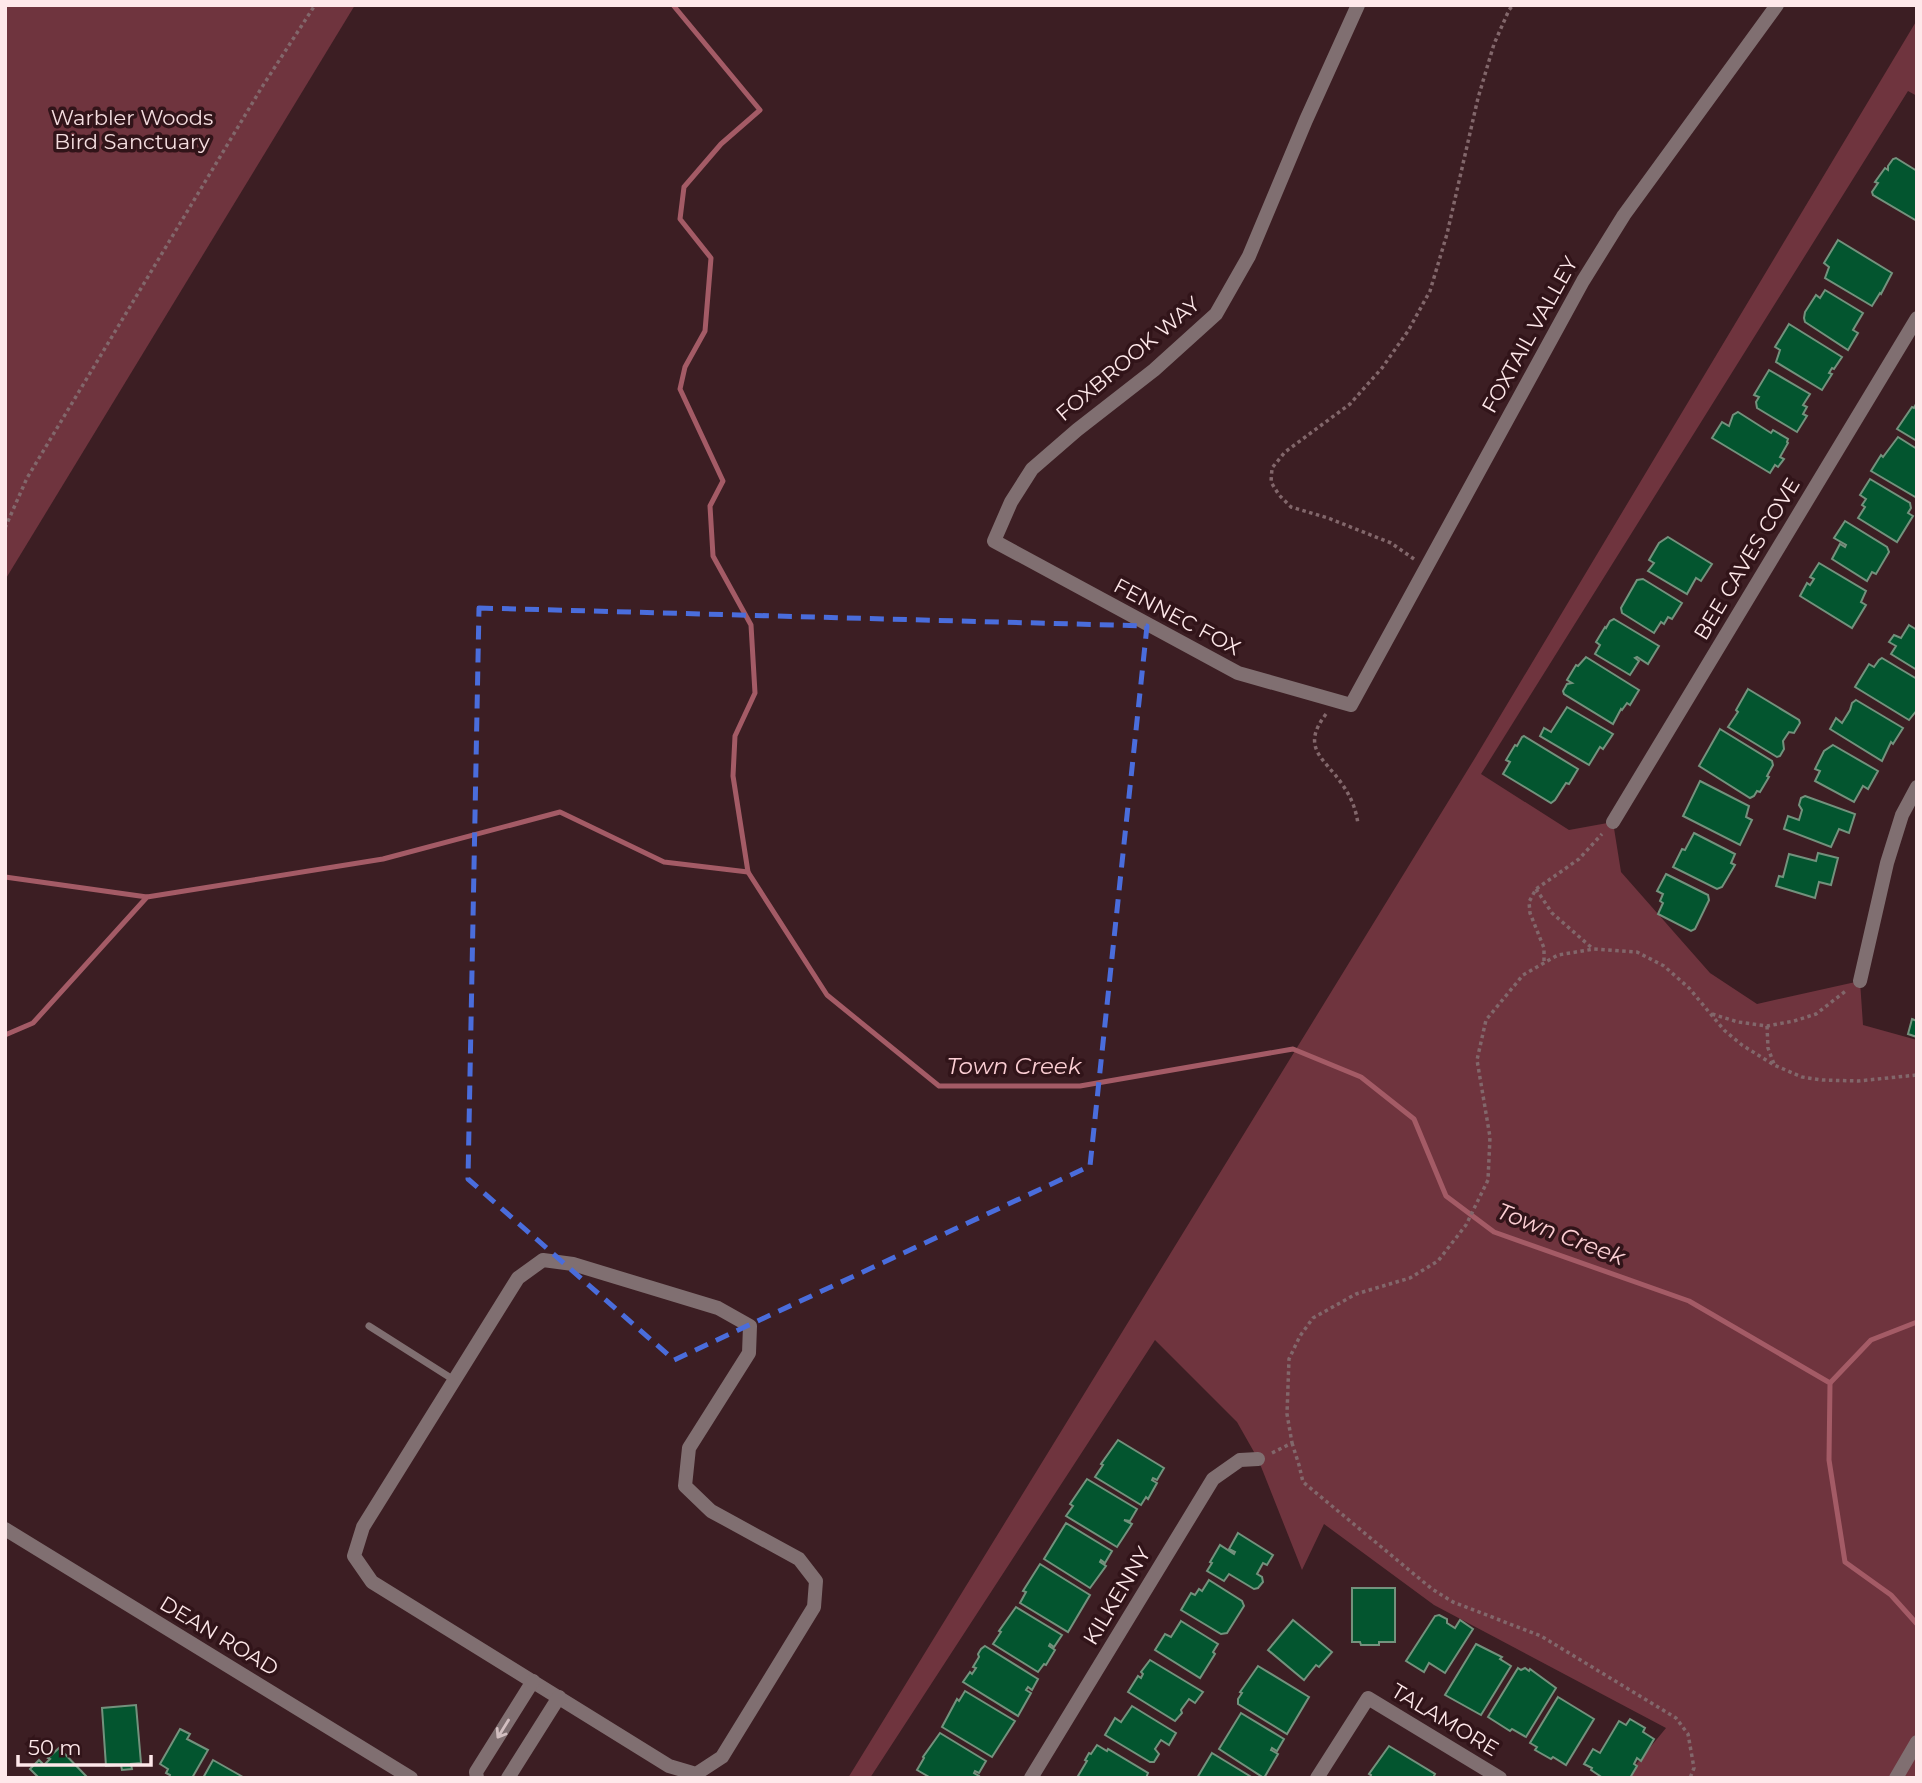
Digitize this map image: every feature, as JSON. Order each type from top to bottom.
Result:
[{"type":"street","name":"FOXBROOK WAY","points":[[994,541],[1011,502],[1032,469],[1154,370],[1216,314],[1249,256],[1358,5]]},
{"type":"street","name":"FOXTAIL VALLEY","points":[[1351,705],[1577,293],[1617,226],[1777,5]]},
{"type":"street","name":"BEE CAVES COVE","points":[[1613,822],[1917,317]]},
{"type":"street","name":"FENNEC FOX","points":[[994,541],[1238,673],[1351,705]]},
{"type":"street","points":[[1860,981],[1886,863],[1902,815],[1917,787]]},
{"type":"street","points":[[543,1260],[573,1264],[718,1308],[750,1326],[749,1353],[689,1448],[685,1486],[711,1511],[799,1559],[816,1581],[814,1607],[722,1757],[696,1774],[669,1766],[372,1581],[354,1556],[363,1527],[455,1380],[518,1278],[543,1260]]},
{"type":"street","name":"KILKENNY","points":[[1031,1778],[1213,1479],[1240,1460],[1258,1459]]},
{"type":"street","name":"DEAN ROAD","points":[[5,1528],[411,1778]]},
{"type":"street","points":[[477,1778],[477,1772],[533,1681]]},
{"type":"street","points":[[508,1778],[559,1697]]},
{"type":"street","name":"TALAMORE","points":[[1317,1778],[1367,1699],[1500,1778]]},
{"type":"street","points":[[1896,1778],[1917,1742]]},
{"type":"lane","points":[[369,1326],[455,1380]]},
{"type":"path","points":[[5,528],[27,478],[262,87],[315,5]]},
{"type":"path","points":[[1428,567],[1391,543],[1328,518],[1291,507],[1271,482],[1272,468],[1284,452],[1350,404],[1382,368],[1408,331],[1430,291],[1447,234],[1482,85],[1494,44],[1513,5]]},
{"type":"path","points":[[1336,701],[1319,723],[1314,746],[1322,762],[1349,794],[1355,806],[1358,824]]},
{"type":"path","points":[[1544,962],[1544,948],[1530,913],[1529,902],[1536,889],[1579,859],[1613,822]]},
{"type":"path","points":[[1536,889],[1552,913],[1594,949]]},
{"type":"path","points":[[1690,1778],[1694,1768],[1688,1734],[1676,1718],[1541,1636],[1453,1602],[1432,1589],[1303,1482],[1287,1415],[1289,1359],[1300,1336],[1313,1318],[1356,1294],[1410,1278],[1438,1261],[1466,1225],[1488,1180],[1490,1137],[1477,1060],[1486,1020],[1523,975],[1558,955],[1594,949],[1637,951],[1664,966],[1689,988],[1724,1030],[1742,1045],[1774,1065],[1802,1077],[1857,1081],[1917,1075]]},
{"type":"path","points":[[1709,1013],[1738,1022],[1767,1026],[1794,1021],[1815,1014],[1860,981]]},
{"type":"path","points":[[1767,1026],[1768,1048],[1774,1065]]},
{"type":"path","points":[[1258,1459],[1292,1443]]},
{"type":"highlighted area","points":[[479,608],[1147,626],[1090,1166],[674,1360],[468,1179]]},
{"type":"green space","name":"Warbler Woods Bird Sanctuary","points":[[5,5],[355,5],[5,580]]},
{"type":"green space","points":[[1917,20],[1917,96],[1908,91],[1481,774],[1569,830],[1613,822],[1621,872],[1710,973],[1757,1004],[1860,981],[1863,1025],[1917,1040],[1917,1778],[1625,1778],[1666,1728],[1434,1605],[1324,1524],[1302,1570],[1258,1459],[1237,1422],[1155,1340],[870,1778],[848,1778],[1475,758]]},
{"type":"building","points":[[1896,158],[1917,171],[1917,221],[1872,192],[1878,183],[1875,182]]},
{"type":"building","points":[[1838,240],[1892,273],[1872,306],[1825,278],[1829,267],[1824,263]]},
{"type":"building","points":[[1825,290],[1863,313],[1853,330],[1858,333],[1848,350],[1805,322],[1805,312],[1816,295],[1820,298]]},
{"type":"building","points":[[1789,324],[1842,357],[1834,369],[1832,368],[1829,373],[1832,374],[1822,390],[1776,362],[1780,350],[1775,347]]},
{"type":"building","points":[[1769,370],[1810,394],[1803,405],[1807,407],[1803,414],[1807,416],[1797,432],[1757,408],[1759,397],[1754,395]]},
{"type":"building","points":[[1917,402],[1917,441],[1897,429]]},
{"type":"building","points":[[1738,412],[1771,433],[1773,430],[1788,439],[1780,457],[1784,459],[1778,467],[1775,465],[1770,473],[1712,438],[1722,422],[1729,426],[1733,415]]},
{"type":"building","points":[[1898,437],[1917,449],[1917,498],[1871,471],[1881,455],[1883,457]]},
{"type":"building","points":[[1870,479],[1910,503],[1908,513],[1913,516],[1897,542],[1858,518],[1865,507],[1862,505],[1866,499],[1860,495]]},
{"type":"building","points":[[1845,521],[1887,547],[1889,552],[1876,574],[1872,572],[1867,581],[1832,559],[1840,544],[1845,547],[1846,545],[1834,538]]},
{"type":"building","points":[[1668,537],[1712,564],[1701,581],[1696,578],[1687,594],[1648,571],[1654,563],[1649,560],[1659,543]]},
{"type":"building","points":[[1819,563],[1866,591],[1861,602],[1866,605],[1852,628],[1800,596],[1807,583],[1810,585],[1814,579],[1810,577]]},
{"type":"building","points":[[1643,579],[1682,603],[1672,619],[1668,617],[1664,624],[1661,622],[1654,633],[1622,613],[1621,608],[1637,580]]},
{"type":"building","points":[[1614,619],[1659,646],[1648,664],[1635,658],[1639,661],[1630,675],[1595,654],[1600,645],[1596,642],[1605,627]]},
{"type":"building","points":[[1909,625],[1917,630],[1917,670],[1891,654],[1896,646],[1889,642],[1894,635],[1901,638]]},
{"type":"building","points":[[1586,657],[1639,690],[1630,705],[1627,703],[1621,709],[1613,724],[1564,694],[1567,684],[1572,683],[1567,680],[1576,665]]},
{"type":"building","points":[[1882,658],[1917,679],[1917,710],[1909,720],[1855,687],[1869,664],[1874,667]]},
{"type":"building","points":[[1748,689],[1799,720],[1794,733],[1789,732],[1783,741],[1784,749],[1780,756],[1777,757],[1728,727]]},
{"type":"building","points":[[1856,700],[1903,728],[1893,744],[1891,742],[1882,761],[1830,729],[1836,718],[1842,723]]},
{"type":"building","points":[[1567,707],[1613,734],[1603,749],[1600,747],[1589,765],[1540,736],[1544,728],[1551,732]]},
{"type":"building","points":[[1720,729],[1772,761],[1773,765],[1767,776],[1769,777],[1760,792],[1757,791],[1750,798],[1699,766]]},
{"type":"building","points":[[1524,736],[1578,769],[1569,784],[1566,783],[1551,803],[1503,774],[1510,762],[1506,760]]},
{"type":"building","points":[[1833,745],[1878,771],[1868,789],[1863,786],[1854,802],[1815,781],[1820,771],[1815,769],[1824,751]]},
{"type":"building","points":[[1700,781],[1749,806],[1746,817],[1752,820],[1740,845],[1683,816]]},
{"type":"building","points":[[1805,796],[1855,814],[1849,833],[1839,829],[1831,847],[1784,829],[1788,816],[1799,820],[1802,810],[1799,805],[1801,798]]},
{"type":"building","points":[[1694,833],[1735,854],[1731,863],[1735,865],[1722,887],[1717,889],[1673,867]]},
{"type":"building","points":[[1818,853],[1838,858],[1831,885],[1819,882],[1815,898],[1776,886],[1779,876],[1783,877],[1789,854],[1816,861]]},
{"type":"building","points":[[1666,874],[1708,895],[1709,900],[1695,929],[1691,931],[1658,914],[1663,903],[1660,901],[1663,894],[1657,891]]},
{"type":"building","points":[[1912,1019],[1917,1021],[1917,1037],[1908,1034]]},
{"type":"building","points":[[1118,1440],[1164,1468],[1157,1480],[1153,1478],[1157,1483],[1148,1499],[1146,1497],[1141,1505],[1095,1477]]},
{"type":"building","points":[[1087,1479],[1137,1509],[1130,1521],[1124,1520],[1132,1524],[1117,1547],[1066,1516],[1073,1506],[1070,1504]]},
{"type":"building","points":[[1066,1523],[1112,1551],[1105,1563],[1101,1560],[1106,1566],[1090,1588],[1044,1559]]},
{"type":"building","points":[[1238,1533],[1273,1555],[1267,1565],[1263,1563],[1257,1574],[1262,1577],[1263,1582],[1258,1588],[1254,1589],[1229,1574],[1224,1581],[1207,1571],[1220,1545],[1234,1554],[1235,1552],[1229,1549]]},
{"type":"building","points":[[1040,1564],[1090,1595],[1068,1632],[1020,1603],[1026,1592],[1023,1591]]},
{"type":"building","points":[[1209,1580],[1242,1601],[1244,1606],[1227,1633],[1221,1634],[1181,1610],[1191,1593],[1195,1595],[1199,1589],[1202,1591]]},
{"type":"building","points":[[1352,1588],[1395,1588],[1395,1642],[1361,1645],[1360,1642],[1352,1642]]},
{"type":"building","points":[[1016,1607],[1062,1635],[1054,1647],[1050,1644],[1055,1650],[1038,1672],[993,1644]]},
{"type":"building","points":[[1439,1615],[1455,1628],[1460,1620],[1473,1629],[1445,1673],[1429,1663],[1424,1672],[1406,1661],[1435,1616]]},
{"type":"building","points":[[1293,1620],[1332,1652],[1319,1667],[1316,1665],[1304,1680],[1268,1650]]},
{"type":"building","points":[[1181,1621],[1218,1644],[1200,1678],[1155,1650],[1165,1634],[1171,1637]]},
{"type":"building","points":[[1476,1644],[1502,1657],[1500,1659],[1511,1666],[1481,1715],[1445,1695]]},
{"type":"building","points":[[985,1646],[1038,1679],[1032,1690],[1028,1687],[1026,1690],[1031,1693],[1018,1716],[963,1682],[976,1668],[973,1667],[978,1654]]},
{"type":"building","points":[[1150,1660],[1203,1692],[1195,1703],[1189,1699],[1175,1721],[1128,1692],[1138,1676],[1141,1678],[1141,1672]]},
{"type":"building","points":[[1258,1666],[1309,1697],[1287,1734],[1238,1704],[1242,1693],[1240,1692]]},
{"type":"building","points":[[1518,1668],[1530,1669],[1556,1688],[1526,1737],[1512,1729],[1510,1731],[1488,1717]]},
{"type":"building","points":[[965,1691],[1015,1721],[992,1757],[942,1727],[957,1699],[959,1701]]},
{"type":"building","points":[[1558,1697],[1594,1719],[1566,1765],[1535,1750],[1537,1747],[1530,1743]]},
{"type":"building","points":[[136,1705],[141,1763],[131,1764],[132,1769],[122,1770],[121,1765],[106,1766],[102,1708]]},
{"type":"building","points":[[1132,1706],[1176,1733],[1169,1745],[1161,1740],[1155,1749],[1159,1754],[1154,1762],[1105,1735],[1115,1718],[1121,1722]]},
{"type":"building","points":[[1241,1713],[1284,1739],[1277,1751],[1272,1748],[1271,1750],[1278,1754],[1264,1778],[1219,1749]]},
{"type":"building","points":[[1630,1719],[1645,1728],[1643,1732],[1654,1739],[1641,1761],[1637,1758],[1634,1764],[1637,1766],[1630,1778],[1603,1778],[1584,1764],[1593,1749],[1600,1753],[1619,1721],[1626,1725]]},
{"type":"building","points":[[180,1729],[190,1734],[187,1739],[208,1750],[192,1778],[169,1778],[170,1775],[166,1773],[168,1769],[160,1764]]},
{"type":"building","points":[[940,1733],[986,1761],[979,1773],[974,1773],[978,1778],[931,1778],[917,1770]]},
{"type":"building","points":[[1097,1745],[1148,1773],[1146,1778],[1078,1776],[1089,1753],[1091,1754]]},
{"type":"building","points":[[1389,1746],[1435,1774],[1433,1778],[1370,1778],[1369,1774]]},
{"type":"building","points":[[59,1748],[88,1778],[39,1778],[30,1769],[39,1760],[44,1765]]},
{"type":"building","points":[[1212,1753],[1253,1778],[1197,1778]]},
{"type":"building","points":[[213,1760],[243,1777],[243,1778],[203,1778]]},
{"type":"waterway","name":"Town Creek","points":[[673,5],[760,110],[721,144],[684,187],[680,219],[711,258],[705,331],[685,367],[680,389],[723,481],[710,506],[713,556],[751,625],[755,693],[735,736],[733,776],[748,872],[827,995],[939,1086],[1080,1086],[1293,1049],[1361,1077],[1414,1119],[1446,1196],[1494,1232],[1689,1301],[1830,1383],[1829,1460],[1845,1562],[1891,1595],[1917,1624]]},
{"type":"waterway","points":[[5,1035],[33,1023],[147,897],[383,859],[560,812],[664,862],[748,872]]},
{"type":"waterway","points":[[5,877],[147,897]]},
{"type":"waterway","points":[[1830,1383],[1871,1340],[1917,1322]]}]
